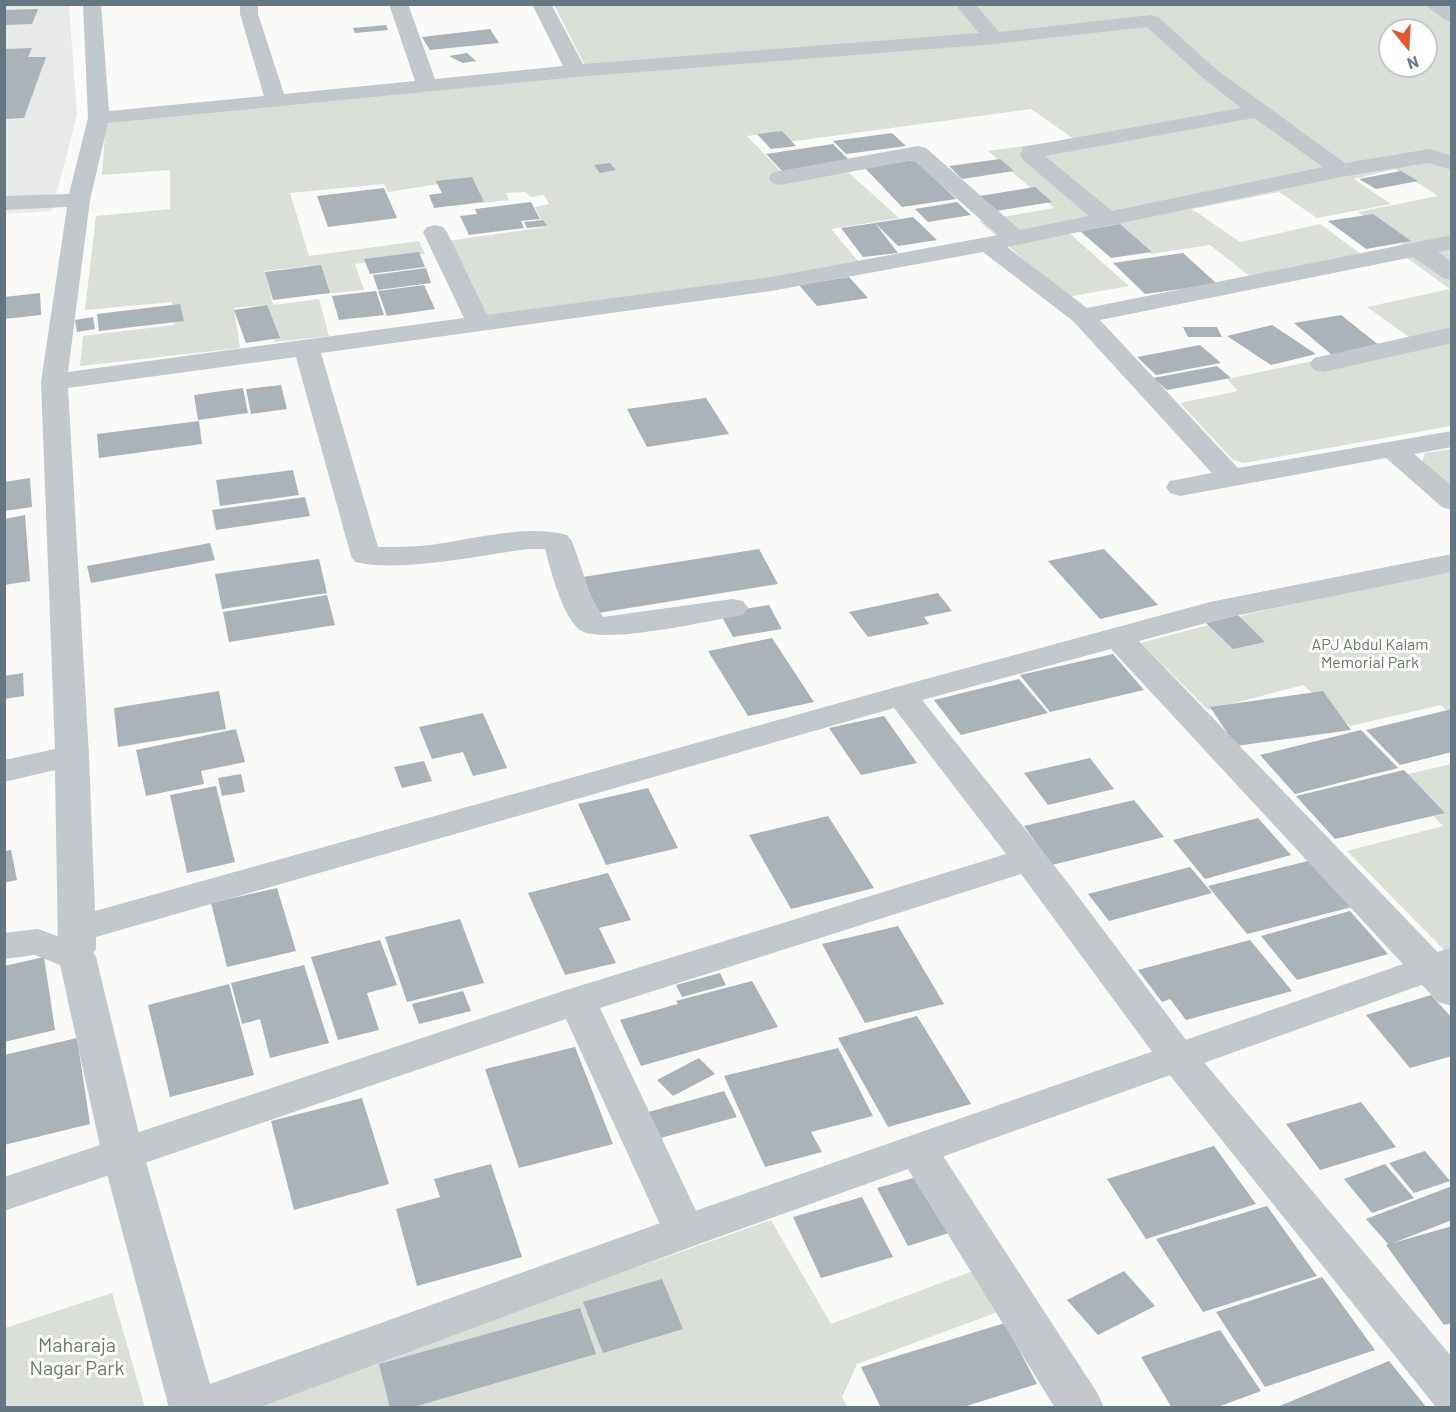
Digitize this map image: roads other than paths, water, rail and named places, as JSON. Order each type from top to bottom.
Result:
[{"type":"street","points":[[92,4],[99,118],[79,200],[54,382],[72,756],[77,943],[123,1155],[193,1407]]},
{"type":"street","points":[[249,4],[249,14],[276,100]]},
{"type":"street","points":[[398,4],[427,86]]},
{"type":"street","points":[[541,4],[576,71]]},
{"type":"street","points":[[964,4],[994,38]]},
{"type":"street","points":[[1130,4],[1210,74],[1341,170]]},
{"type":"street","points":[[1433,4],[1452,16]]},
{"type":"street","points":[[99,118],[576,71],[994,38],[1151,21]]},
{"type":"street","points":[[1107,219],[1031,155],[1031,152],[1258,111]]},
{"type":"street","points":[[54,382],[771,284],[988,244],[1341,170],[1441,160],[1452,147]]},
{"type":"street","points":[[780,178],[918,153],[1014,237]]},
{"type":"street","points":[[4,203],[79,200]]},
{"type":"street","points":[[435,232],[479,324],[476,325]]},
{"type":"street","points":[[1082,316],[1452,242]]},
{"type":"street","points":[[988,244],[1082,316],[1232,477]]},
{"type":"street","points":[[1419,250],[1452,273]]},
{"type":"street","points":[[1323,364],[1452,335]]},
{"type":"street","points":[[307,348],[366,556],[420,555],[528,540],[557,542],[580,603],[589,621],[597,626],[609,627],[732,608]]},
{"type":"street","points":[[1180,487],[1452,439]]},
{"type":"street","points":[[1392,449],[1452,501]]},
{"type":"street","points":[[4,946],[38,942],[77,943],[901,696],[1221,609],[1452,563]]},
{"type":"street","points":[[201,1407],[1178,1058],[1444,973],[1118,637]]},
{"type":"street","points":[[901,696],[1055,892],[1178,1058],[1452,1392]]},
{"type":"street","points":[[4,771],[72,756]]},
{"type":"street","points":[[4,1194],[577,1001],[1028,859]]},
{"type":"street","points":[[577,1001],[684,1233]]},
{"type":"street","points":[[917,1150],[1081,1407]]},
{"type":"park label","name":"APJ Abdul Kalam Memorial Park","points":[[1370,654]]},
{"type":"park label","name":"Maharaja Nagar Park","points":[[77,1356]]}]
